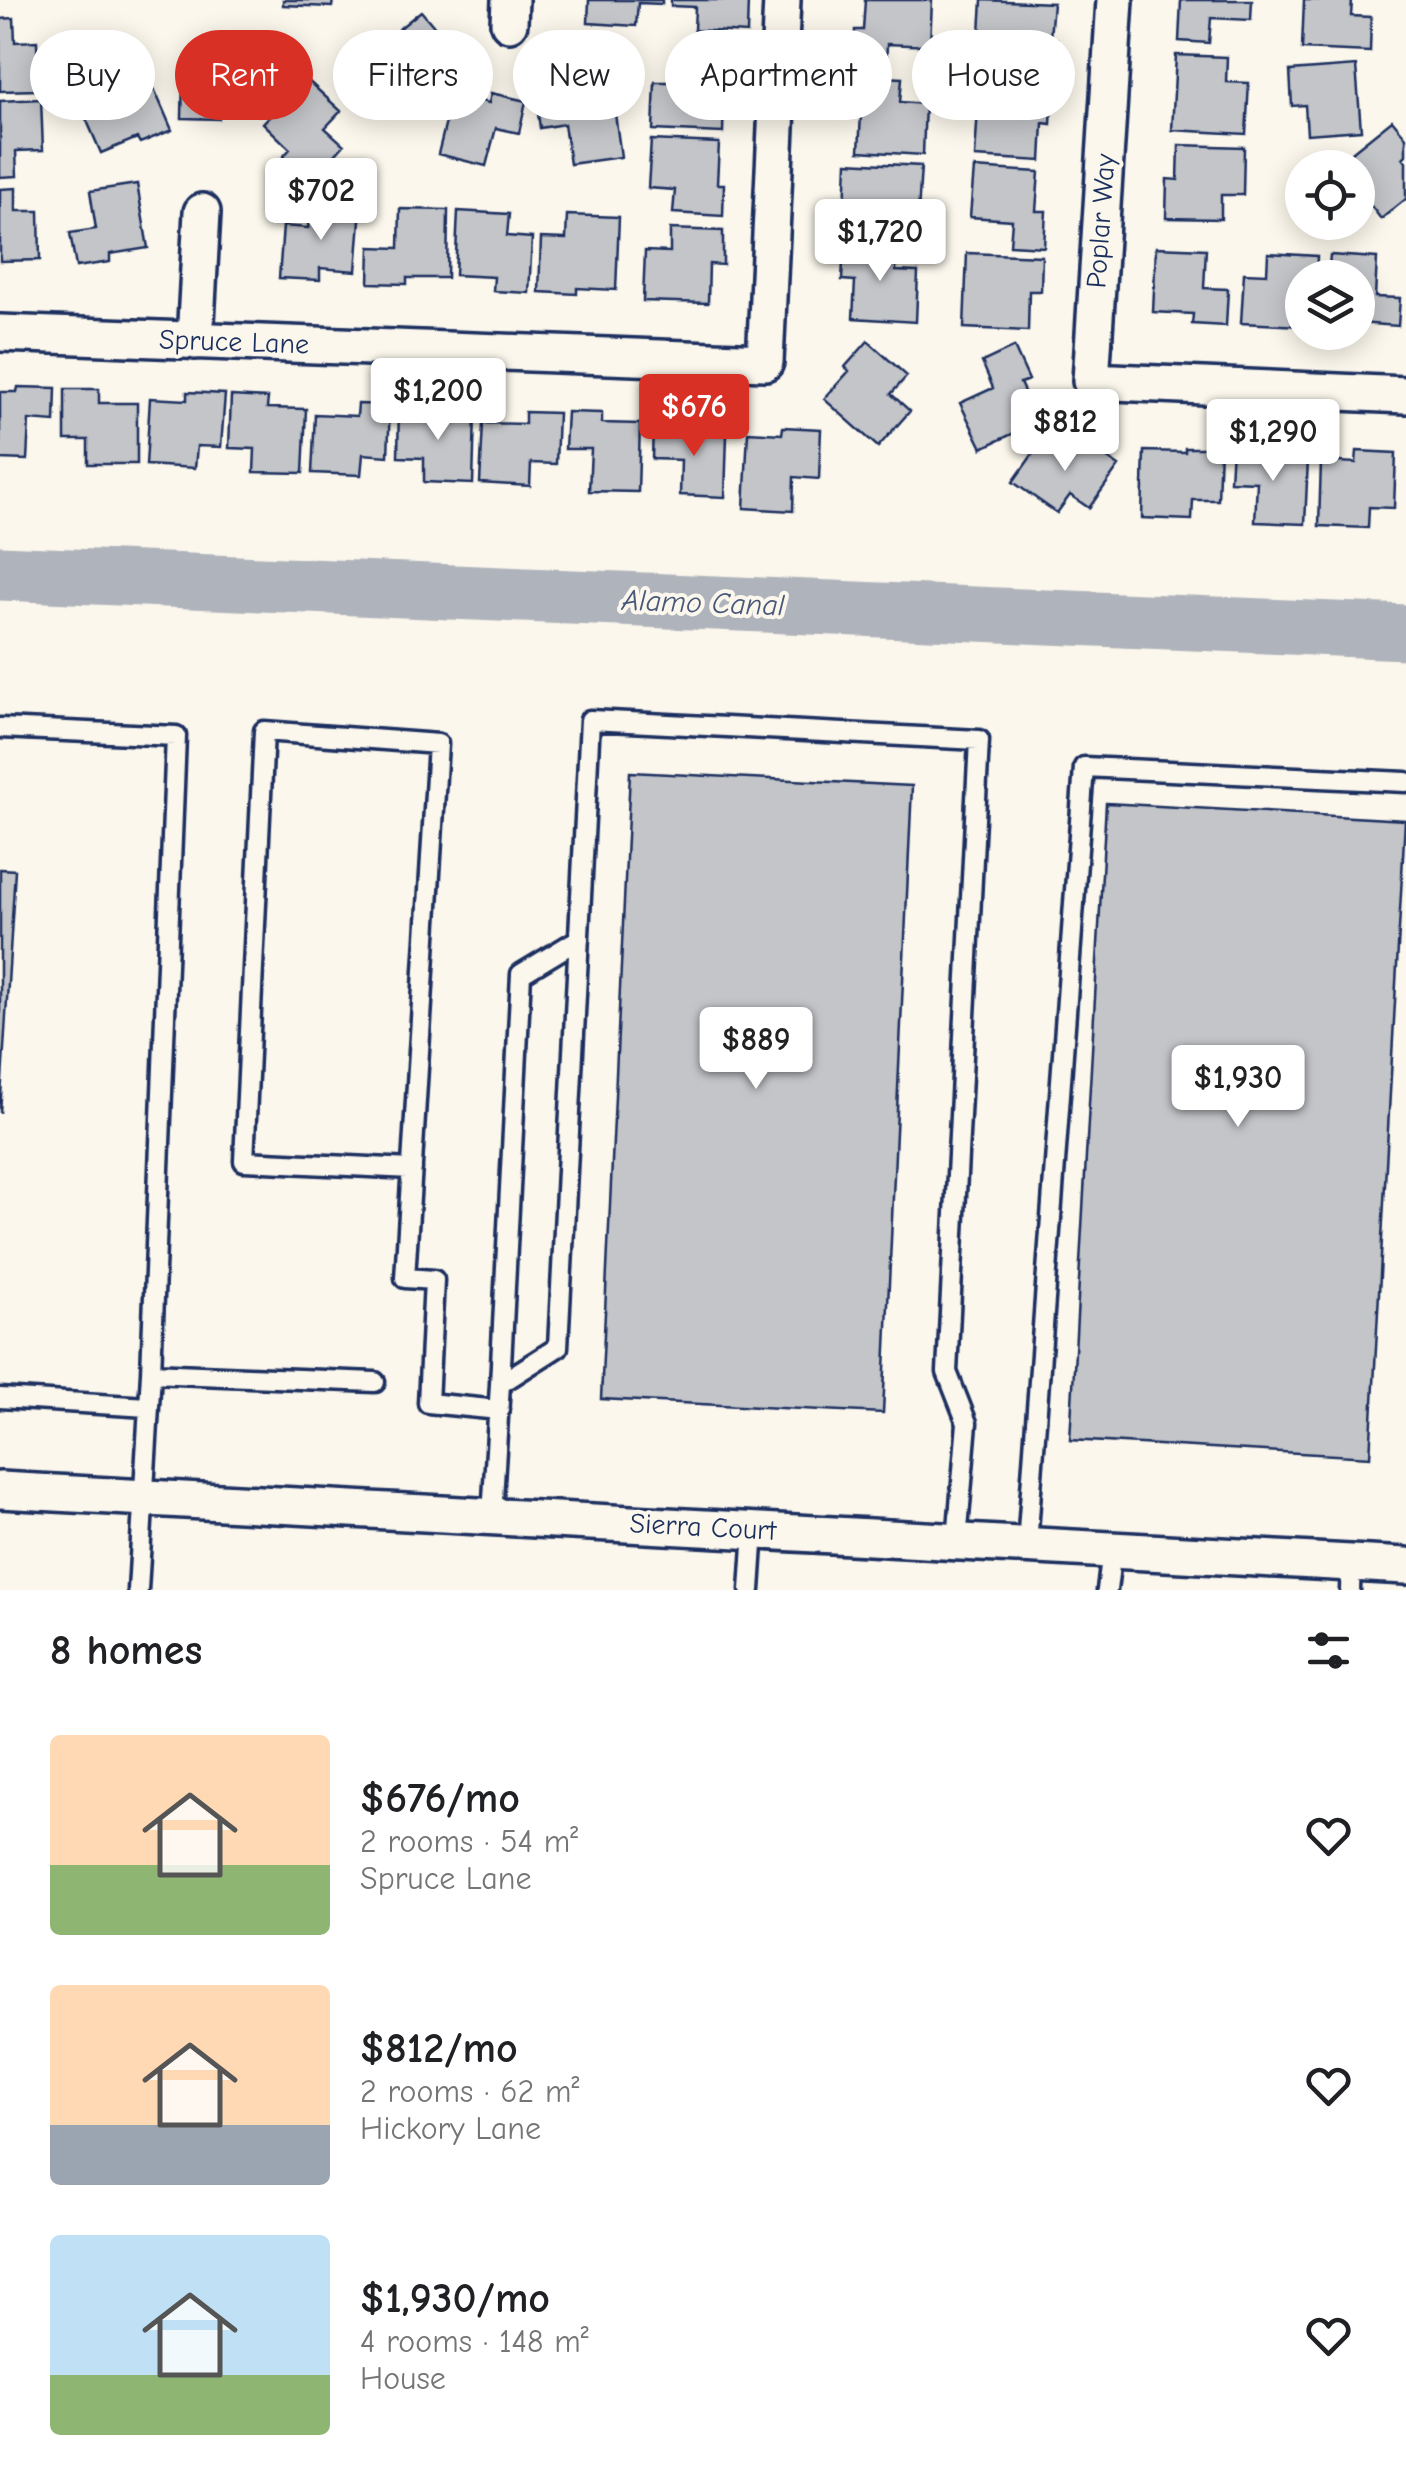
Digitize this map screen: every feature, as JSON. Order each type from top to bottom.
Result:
[{"type":"street","name":"Spruce Lane","points":[[0,333],[764,362],[782,0]]},
{"type":"street","name":"Poplar Way","points":[[1115,0],[1091,381],[1406,395]]},
{"type":"street","points":[[195,341],[202,212]]},
{"type":"street","name":"Sierra Court","points":[[0,1490],[1112,1550],[1351,1577],[1406,1566]]},
{"type":"lane","points":[[500,1384],[558,1347],[590,720],[980,740],[947,1372],[967,1423],[958,1541]]},
{"type":"lane","points":[[0,728],[176,736],[151,1373],[138,1590]]},
{"type":"lane","points":[[412,1169],[244,1161],[264,731],[438,744],[412,1169],[405,1278],[434,1280],[428,1403],[499,1410]]},
{"type":"lane","points":[[1027,1545],[1084,767],[1406,782]]},
{"type":"lane","points":[[492,1516],[521,974],[578,938]]},
{"type":"lane","points":[[151,1373],[375,1382]]},
{"type":"lane","points":[[0,1398],[148,1407]]},
{"type":"lane","points":[[750,1590],[754,1530]]},
{"type":"lane","points":[[1107,1590],[1112,1550]]},
{"type":"building","points":[[283,0],[333,0],[332,7],[283,5]]},
{"type":"building","points":[[589,0],[662,0],[662,4],[638,3],[636,26],[588,23]]},
{"type":"building","points":[[671,0],[748,0],[747,30],[694,30],[695,7],[671,6]]},
{"type":"building","points":[[865,0],[932,0],[931,30],[912,30],[912,45],[892,44],[892,30],[863,30]]},
{"type":"building","points":[[982,0],[1053,3],[1051,30],[980,30]]},
{"type":"building","points":[[1181,0],[1252,0],[1251,20],[1211,18],[1209,43],[1179,41]]},
{"type":"building","points":[[1304,0],[1352,0],[1351,16],[1371,17],[1370,52],[1302,49]]},
{"type":"building","points":[[421,11],[437,30],[398,30]]},
{"type":"building","points":[[14,18],[15,42],[30,41],[30,90],[0,91],[0,19]]},
{"type":"building","points":[[1176,55],[1227,57],[1226,82],[1249,83],[1246,134],[1172,130]]},
{"type":"building","points":[[1356,66],[1361,130],[1307,134],[1305,105],[1292,106],[1290,71]]},
{"type":"building","points":[[892,77],[902,78],[900,102],[912,103],[912,120],[924,120],[923,155],[859,151],[861,120],[892,120]]},
{"type":"building","points":[[655,82],[665,82],[665,120],[723,120],[723,133],[653,130]]},
{"type":"building","points":[[313,85],[333,104],[333,120],[325,128],[344,145],[310,183],[283,157],[290,149],[263,123],[313,120]]},
{"type":"building","points":[[155,91],[172,130],[140,143],[137,138],[101,153],[87,120],[155,120]]},
{"type":"building","points":[[493,93],[513,98],[513,120],[522,120],[519,133],[496,128],[486,166],[438,154],[446,120],[493,120]]},
{"type":"building","points":[[30,100],[30,120],[42,120],[43,150],[16,151],[17,176],[0,177],[0,101]]},
{"type":"building","points":[[539,120],[616,120],[621,157],[570,164],[564,124],[540,128]]},
{"type":"building","points":[[977,120],[1051,120],[1051,124],[1043,123],[1041,161],[975,157]]},
{"type":"building","points":[[1392,120],[1406,137],[1406,199],[1381,219],[1375,211],[1375,150],[1354,150]]},
{"type":"building","points":[[651,140],[719,143],[717,184],[724,184],[723,216],[673,213],[675,190],[648,188]]},
{"type":"building","points":[[1179,145],[1244,147],[1243,195],[1221,195],[1221,219],[1166,218],[1167,179],[1178,180]]},
{"type":"building","points":[[847,162],[921,166],[918,214],[896,213],[895,235],[844,232]]},
{"type":"building","points":[[974,168],[1039,172],[1036,211],[1046,211],[1044,247],[1010,245],[1012,220],[970,217]]},
{"type":"building","points":[[137,184],[148,248],[110,254],[110,262],[76,267],[70,233],[96,229],[90,191]]},
{"type":"building","points":[[16,188],[16,211],[39,211],[40,260],[0,261],[0,189]]},
{"type":"building","points":[[310,203],[361,207],[356,271],[320,268],[320,280],[279,278],[283,226],[308,228]]},
{"type":"building","points":[[400,209],[448,210],[447,278],[407,278],[407,284],[369,283],[370,247],[399,248]]},
{"type":"building","points":[[458,211],[509,214],[507,236],[532,238],[529,293],[493,291],[494,277],[455,275]]},
{"type":"building","points":[[567,215],[619,217],[616,290],[577,288],[577,294],[539,292],[541,238],[566,239]]},
{"type":"building","points":[[670,229],[723,231],[723,265],[709,264],[708,303],[643,301],[645,251],[670,252]]},
{"type":"building","points":[[844,244],[897,247],[896,271],[918,272],[916,322],[853,318],[855,281],[842,280]]},
{"type":"building","points":[[1156,247],[1206,249],[1204,288],[1228,289],[1226,326],[1192,324],[1193,314],[1153,312]]},
{"type":"building","points":[[967,253],[1042,256],[1041,291],[1029,291],[1028,331],[964,328]]},
{"type":"building","points":[[1268,253],[1317,256],[1317,260],[1285,260],[1285,325],[1241,323],[1244,273],[1267,274]]},
{"type":"building","points":[[1330,255],[1377,258],[1375,297],[1375,260],[1330,260]]},
{"type":"building","points":[[1375,297],[1400,298],[1398,326],[1375,324]]},
{"type":"building","points":[[868,341],[907,376],[891,394],[910,411],[878,447],[824,399]]},
{"type":"building","points":[[1014,347],[1029,380],[1020,383],[1038,422],[982,448],[960,403],[993,388],[982,362]]},
{"type":"building","points":[[18,387],[56,388],[55,422],[29,420],[27,460],[0,459],[0,392],[17,392]]},
{"type":"building","points":[[65,389],[99,389],[99,403],[137,403],[137,464],[88,464],[88,440],[65,440]]},
{"type":"building","points":[[187,392],[225,394],[221,447],[197,446],[195,468],[146,465],[150,398],[187,400]]},
{"type":"building","points":[[231,396],[268,398],[267,408],[306,409],[303,473],[254,472],[255,449],[229,448]]},
{"type":"building","points":[[358,404],[390,405],[388,456],[363,454],[361,475],[312,473],[315,414],[357,416]]},
{"type":"building","points":[[399,404],[434,406],[434,412],[475,413],[473,484],[424,482],[424,458],[398,457]]},
{"type":"building","points":[[525,412],[558,413],[556,464],[531,463],[530,486],[480,483],[483,423],[525,424]]},
{"type":"building","points":[[567,412],[602,413],[602,423],[640,424],[638,492],[589,491],[591,449],[565,449]]},
{"type":"building","points":[[653,426],[688,427],[687,434],[727,435],[725,497],[680,495],[681,460],[652,459]]},
{"type":"building","points":[[783,427],[821,429],[819,479],[794,477],[793,511],[744,508],[748,432],[782,434]]},
{"type":"building","points":[[1047,434],[1077,454],[1085,442],[1119,466],[1089,508],[1070,495],[1057,513],[1013,482]]},
{"type":"building","points":[[1232,447],[1269,449],[1269,458],[1308,459],[1305,524],[1255,522],[1257,482],[1230,481]]},
{"type":"building","points":[[1185,448],[1220,448],[1218,500],[1193,500],[1192,520],[1142,518],[1144,451],[1185,452]]},
{"type":"building","points":[[1357,451],[1396,453],[1394,508],[1369,507],[1368,528],[1319,526],[1321,461],[1356,463]]},
{"type":"building","points":[[630,772],[912,786],[883,1413],[601,1399]]},
{"type":"building","points":[[1106,803],[1405,820],[1370,1457],[1070,1440]]},
{"type":"building","points":[[0,869],[15,870],[0,1113]]},
{"type":"waterway","name":"Alamo Canal","points":[[0,573],[1406,632]]}]
